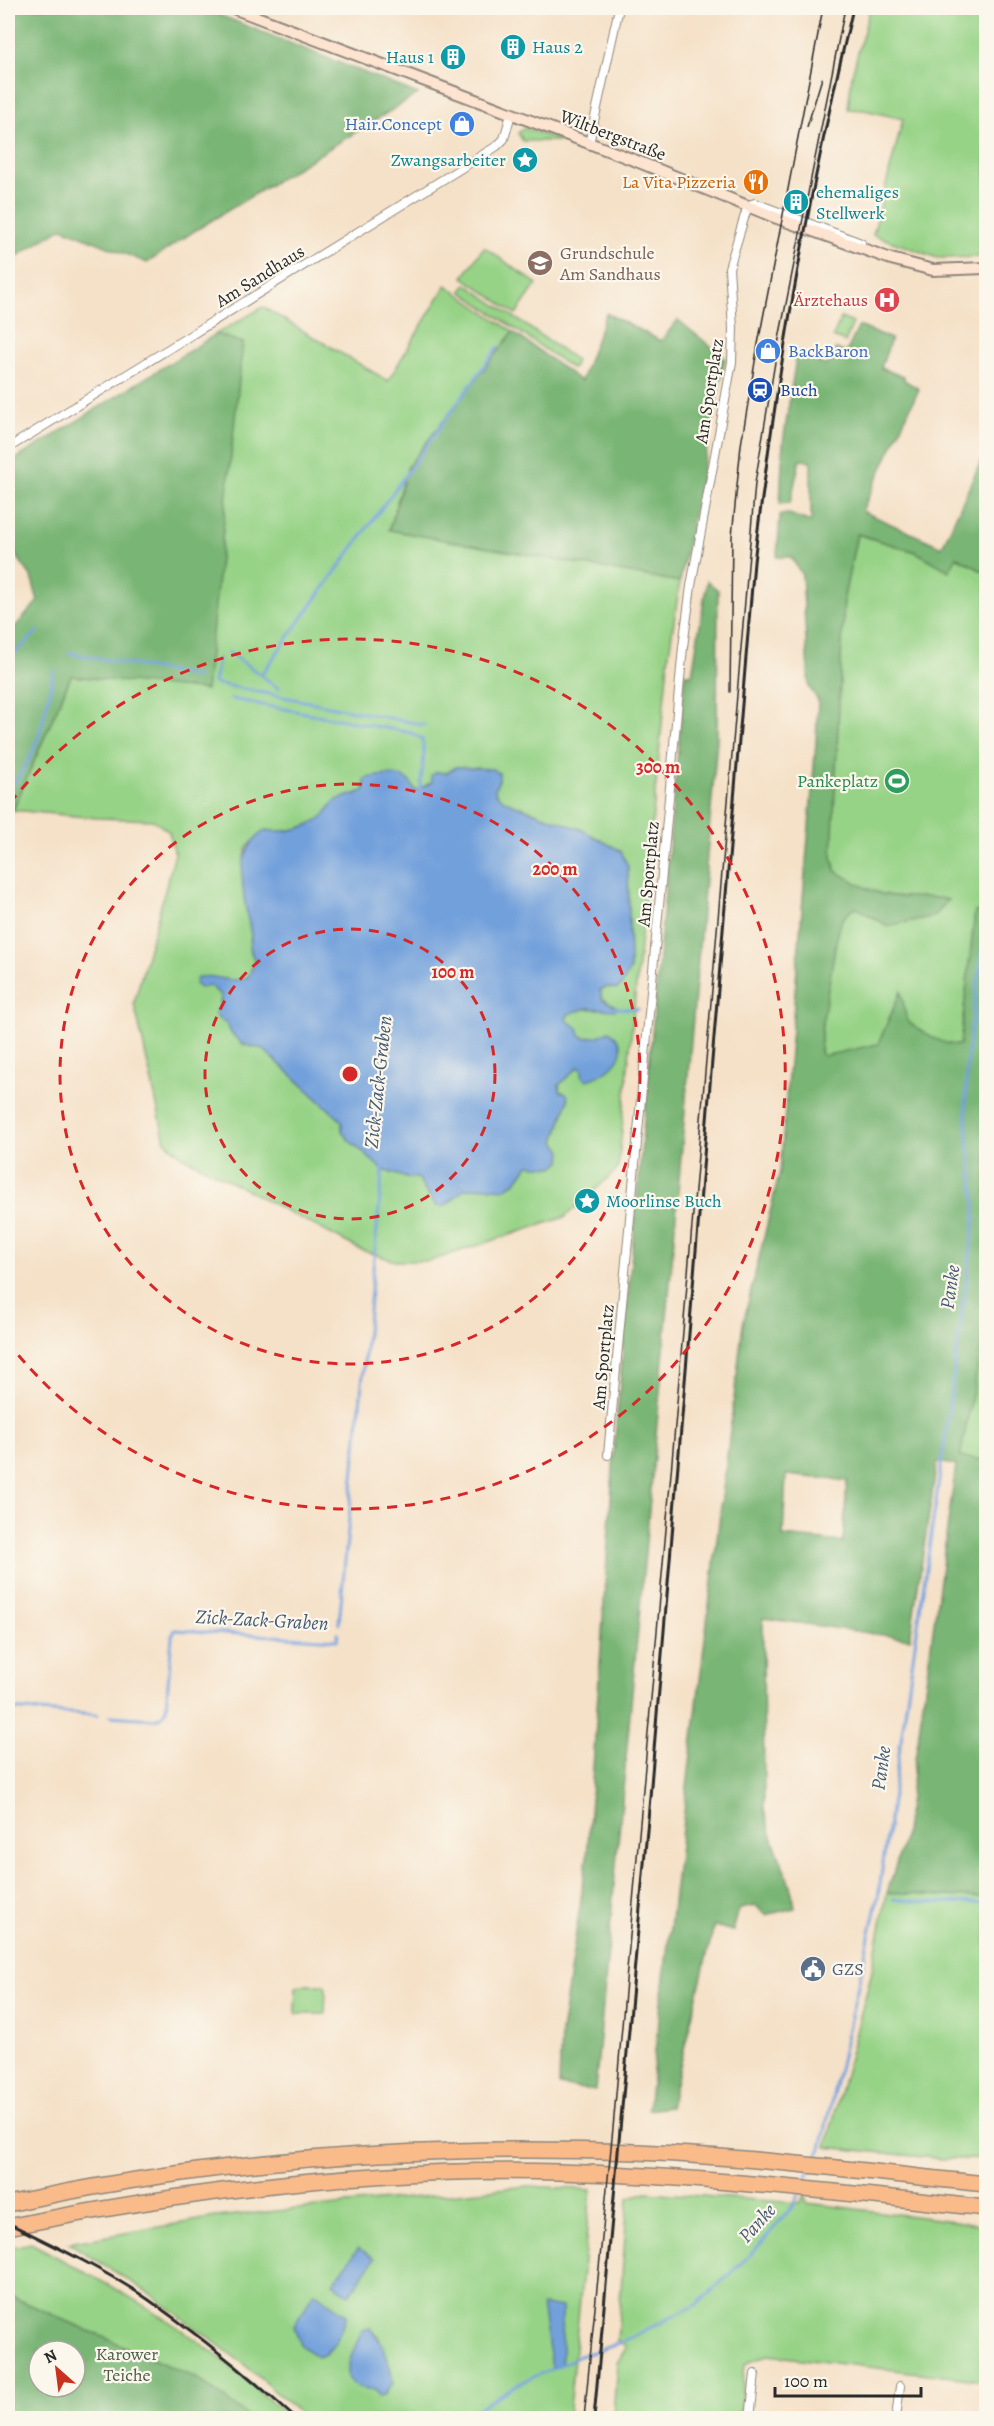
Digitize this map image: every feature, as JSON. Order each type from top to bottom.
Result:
[{"type":"highway","points":[[8,2204],[67,2191],[197,2171],[376,2154],[507,2150],[635,2152],[700,2156],[987,2184]]},
{"type":"highway","points":[[8,2227],[86,2211],[253,2188],[429,2173],[568,2173],[696,2179],[987,2208]]},
{"type":"main road","name":"Wiltbergstraße","points":[[233,8],[891,259],[933,270],[987,268]]},
{"type":"street","points":[[589,144],[619,8]]},
{"type":"street","name":"Am Sandhaus","points":[[8,448],[497,146],[504,139],[511,114]]},
{"type":"street","name":"Am Sportplatz","points":[[608,1455],[683,647],[702,524],[732,362],[733,328],[729,280],[731,257],[748,205]]},
{"type":"street","points":[[750,2418],[755,2374]]},
{"type":"street","points":[[896,2418],[900,2385]]},
{"type":"green space","points":[[8,8],[202,8],[418,94],[196,230],[147,263],[62,228],[8,262]]},
{"type":"green space","points":[[870,8],[986,8],[986,257],[938,258],[873,235],[903,119],[864,110],[848,109],[852,75]]},
{"type":"green space","points":[[525,128],[563,141],[523,141],[518,133]]},
{"type":"green space","points":[[484,247],[537,284],[516,314],[463,277]]},
{"type":"green space","points":[[466,284],[576,360],[573,369],[461,291]]},
{"type":"green space","points":[[446,285],[513,332],[408,466],[389,530],[680,582],[669,653],[618,1169],[565,1217],[430,1261],[395,1261],[361,1250],[182,1156],[165,1141],[134,1003],[175,854],[169,832],[153,820],[97,818],[13,810],[71,676],[243,343],[216,334],[263,307],[388,381]],"holes":[[[456,767],[499,780],[495,789],[496,794],[507,802],[580,829],[621,851],[628,867],[630,969],[617,989],[607,987],[600,990],[602,999],[617,1007],[586,1009],[568,1014],[566,1020],[578,1028],[580,1035],[585,1038],[599,1036],[609,1031],[582,1067],[578,1067],[559,1085],[560,1091],[568,1100],[555,1141],[553,1167],[528,1165],[516,1182],[504,1189],[486,1187],[464,1189],[445,1206],[427,1194],[418,1178],[407,1178],[383,1170],[349,1140],[342,1131],[342,1121],[263,1049],[243,1044],[231,1033],[227,1023],[218,1018],[221,995],[209,985],[222,979],[239,981],[248,977],[255,961],[249,948],[251,934],[247,915],[246,848],[266,830],[288,830],[311,824],[323,816],[336,801],[365,790],[365,779],[418,790],[432,782],[436,772],[446,773]]]},
{"type":"green space","points":[[606,313],[661,341],[678,320],[725,358],[680,582],[389,530],[408,466],[513,332],[581,381]]},
{"type":"green space","points":[[841,318],[853,323],[845,342],[833,337]]},
{"type":"green space","points":[[859,326],[891,339],[881,368],[904,377],[904,380],[919,389],[862,511],[942,547],[982,459],[986,460],[986,573],[957,557],[949,571],[916,552],[857,534],[844,597],[832,857],[836,871],[874,891],[896,896],[933,897],[948,900],[935,916],[888,926],[855,907],[842,919],[822,1024],[820,1052],[823,1056],[878,1044],[901,991],[907,1021],[939,1040],[960,1045],[975,912],[986,911],[986,1325],[960,1457],[986,1460],[986,1898],[887,1893],[904,1839],[956,1465],[937,1462],[910,1639],[763,1618],[764,1808],[795,1908],[766,1915],[756,1906],[739,1909],[733,1931],[714,1926],[670,2107],[648,2110],[743,1324],[780,1171],[816,743],[818,700],[809,687],[802,575],[791,557],[777,557],[780,515],[789,514],[811,522],[811,461],[800,460],[790,503],[780,504],[783,443],[797,351],[826,366],[836,349],[846,353]],"holes":[[[786,1475],[847,1481],[843,1542],[783,1536]]]},
{"type":"green space","points":[[216,334],[243,343],[206,690],[71,676],[13,810],[8,813],[8,635],[38,601],[31,576],[8,544],[8,464]]},
{"type":"green space","points":[[857,534],[916,552],[949,570],[956,557],[986,573],[986,911],[975,912],[960,1045],[820,1057],[844,597]]},
{"type":"green space","points":[[707,581],[718,590],[717,740],[670,1284],[595,2091],[559,2085],[561,2033],[587,1858],[615,1438],[685,674],[692,674]]},
{"type":"green space","points":[[986,1319],[986,1469],[958,1465]]},
{"type":"green space","points":[[887,1893],[986,1898],[986,2159],[943,2159],[826,2147],[871,1975]]},
{"type":"green space","points":[[324,1985],[326,1989],[325,2014],[297,2014],[295,2011],[296,1987]]},
{"type":"green space","points":[[529,2186],[591,2190],[568,2418],[305,2418],[245,2365],[149,2293],[69,2243],[216,2217]],"holes":[[[370,2328],[378,2336],[391,2370],[379,2397],[376,2390]]]},
{"type":"green space","points":[[646,2192],[800,2203],[805,2195],[807,2203],[986,2225],[986,2381],[768,2355],[745,2364],[739,2418],[613,2418],[617,2363],[626,2348],[617,2341],[628,2198]]},
{"type":"green space","name":"Karower Teiche","points":[[31,2243],[143,2305],[179,2328],[236,2371],[290,2418],[8,2418],[8,2248]]},
{"type":"green space","points":[[8,2295],[198,2379],[251,2418],[8,2418]]},
{"type":"water","name":"Moorlinse Buch","points":[[456,767],[493,769],[499,773],[496,794],[507,802],[580,829],[621,851],[628,867],[630,969],[622,985],[617,989],[607,987],[600,990],[602,999],[617,1007],[615,1010],[587,1008],[568,1014],[566,1020],[578,1028],[580,1035],[585,1038],[599,1036],[609,1031],[617,1038],[621,1046],[621,1053],[604,1073],[587,1080],[582,1076],[582,1068],[578,1067],[559,1085],[560,1091],[567,1094],[568,1100],[555,1141],[562,1151],[561,1162],[553,1167],[528,1165],[516,1182],[504,1189],[486,1187],[465,1189],[445,1206],[436,1206],[418,1178],[407,1178],[383,1170],[349,1140],[342,1131],[342,1121],[263,1049],[243,1044],[231,1033],[227,1023],[218,1018],[215,1012],[221,1005],[221,995],[209,985],[200,988],[195,984],[197,978],[204,977],[235,980],[248,977],[255,961],[250,947],[251,934],[242,875],[247,850],[255,839],[266,830],[289,830],[313,823],[325,814],[337,800],[365,790],[365,779],[386,775],[400,777],[407,779],[414,790],[418,790],[432,782],[431,776],[436,772],[446,773]]},
{"type":"water","points":[[358,2248],[375,2258],[349,2295],[333,2283]]},
{"type":"water","points":[[314,2292],[347,2315],[332,2346],[323,2355],[317,2357],[300,2344],[294,2326]]},
{"type":"water","points":[[542,2305],[562,2307],[562,2364],[552,2368]]},
{"type":"water","points":[[370,2328],[386,2353],[393,2383],[385,2394],[379,2397],[376,2390],[362,2389],[353,2385],[349,2378],[348,2369],[354,2349],[363,2330]]},
{"type":"waterway","points":[[228,652],[261,675],[498,347]]},
{"type":"waterway","points":[[8,660],[38,631]]},
{"type":"waterway","points":[[69,653],[198,677]]},
{"type":"waterway","points":[[218,658],[214,683],[424,725]]},
{"type":"waterway","points":[[8,791],[28,762],[34,748],[54,671]]},
{"type":"waterway","points":[[261,675],[279,689]]},
{"type":"waterway","name":"Zick-Zack-Graben","points":[[231,699],[412,733],[422,739],[424,754],[420,792]]},
{"type":"waterway","name":"Panke","points":[[815,2161],[821,2148],[878,1897],[944,1446],[975,1217],[966,1089],[969,1043],[986,930]]},
{"type":"waterway","points":[[615,1008],[638,1009]]},
{"type":"waterway","name":"Zick-Zack-Graben","points":[[339,1623],[383,1166]]},
{"type":"waterway","name":"Zick-Zack-Graben","points":[[110,1716],[154,1719],[161,1717],[166,1709],[172,1636],[175,1630],[337,1640],[338,1633]]},
{"type":"waterway","name":"Zick-Zack-Graben","points":[[8,1709],[98,1715]]},
{"type":"waterway","points":[[893,1899],[986,1903]]},
{"type":"waterway","name":"Panke","points":[[804,2183],[810,2170]]},
{"type":"waterway","name":"Panke","points":[[463,2418],[516,2385],[580,2356],[618,2344],[698,2304],[754,2251],[793,2206],[799,2194]]},
{"type":"tram line","points":[[730,692],[732,536],[741,445],[758,344],[823,8]]},
{"type":"tram line","points":[[584,2418],[613,2128],[671,1473],[755,483],[778,344],[845,8]]},
{"type":"tram line","points":[[807,127],[822,78]]},
{"type":"railway","points":[[594,2418],[650,1797],[754,562],[783,353],[795,284],[822,145],[853,8]]},
{"type":"railway","points":[[8,2223],[133,2289],[224,2357],[295,2418]]},
{"type":"place","name":"Haus 2","points":[[513,47]]},
{"type":"place","name":"Haus 1","points":[[453,57]]},
{"type":"place","name":"Hair.Concept","points":[[462,124]]},
{"type":"place","name":"Zwangsarbeiter","points":[[525,160]]},
{"type":"place","name":"La Vita Pizzeria","points":[[756,182]]},
{"type":"place","name":"ehemaliges Stellwerk","points":[[796,202]]},
{"type":"place","name":"Grundschule Am Sandhaus","points":[[540,263]]},
{"type":"place","name":"Ärztehaus","points":[[887,300]]},
{"type":"place","name":"BackBaron","points":[[768,351]]},
{"type":"place","name":"Buch","points":[[760,390]]},
{"type":"place","name":"Pankeplatz","points":[[897,781]]},
{"type":"place","name":"Moorlinse Buch","points":[[587,1201]]},
{"type":"place","name":"GZS","points":[[813,1969]]}]
